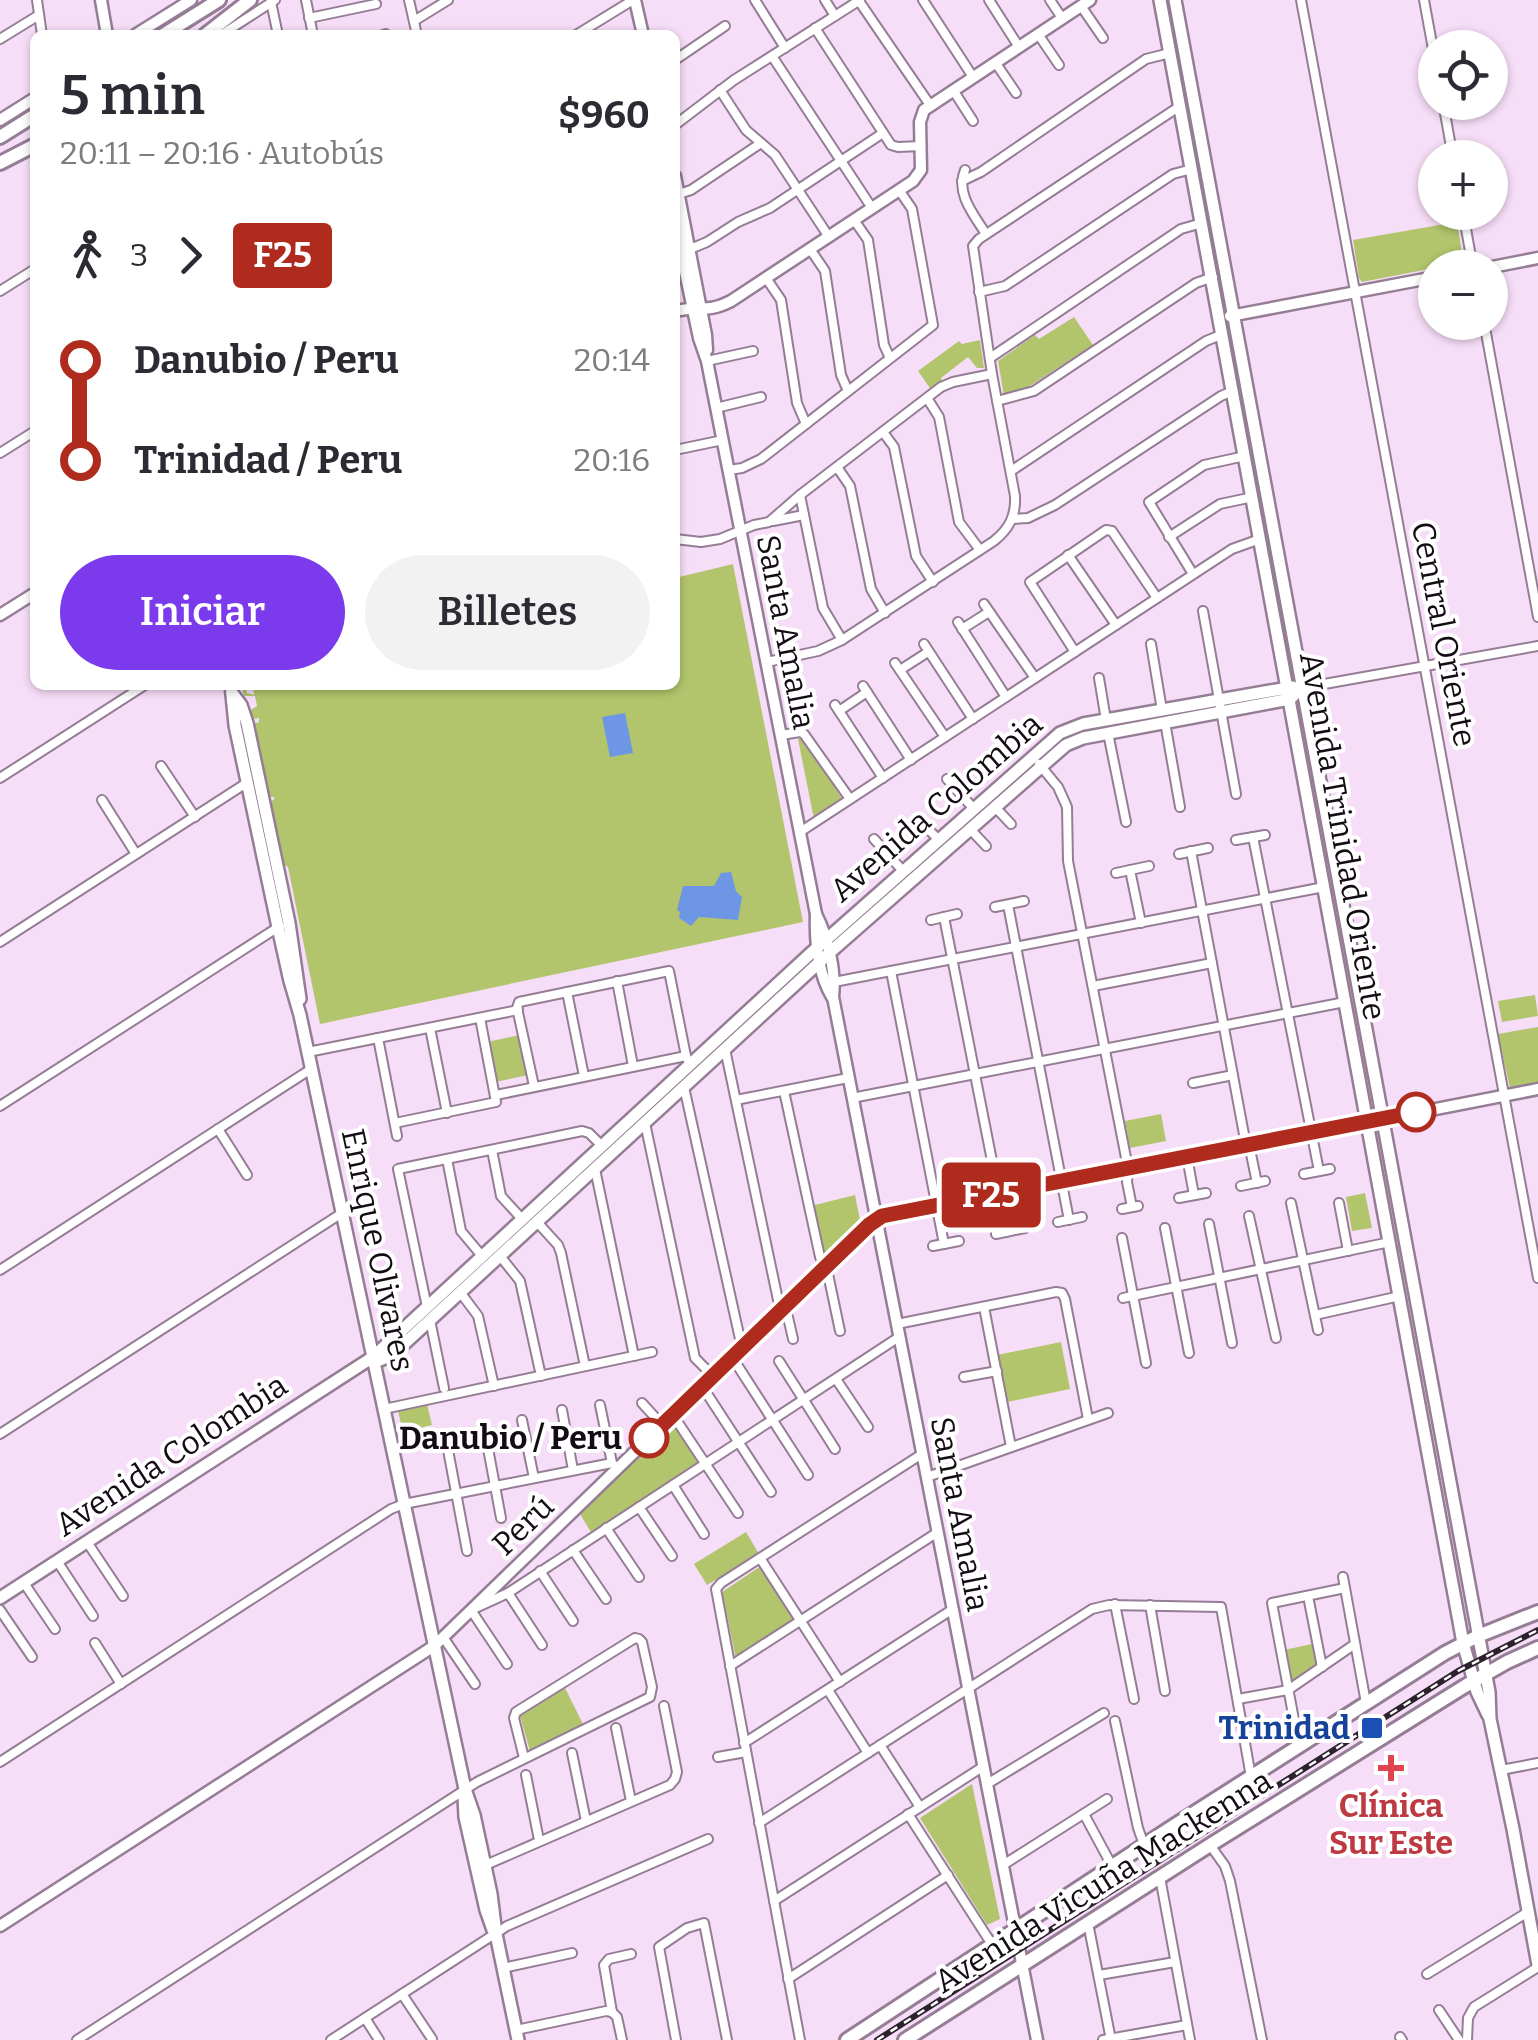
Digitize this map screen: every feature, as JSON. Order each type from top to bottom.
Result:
[{"type":"main road","points":[[171,30],[219,0]]},
{"type":"main road","points":[[211,30],[250,0]]},
{"type":"main road","name":"Avenida Trinidad Oriente","points":[[1160,0],[1212,277],[1227,316],[1223,334],[1463,1643],[1480,1677]]},
{"type":"main road","name":"Avenida Trinidad Oriente","points":[[1175,0],[1227,316],[1308,687],[1382,1118],[1478,1636],[1480,1677]]},
{"type":"main road","points":[[0,137],[30,118]]},
{"type":"main road","points":[[0,163],[30,148]]},
{"type":"main road","name":"Avenida Colombia","points":[[0,1598],[372,1357],[390,1357],[482,1256],[602,1146],[688,1060],[970,829],[1066,730],[1164,716],[1308,687]]},
{"type":"main road","name":"Enrique Olivares","points":[[233,690],[244,712],[254,781],[300,991],[300,1015],[404,1504],[438,1641],[465,1789],[464,1810],[481,1867],[486,1910],[496,1934],[517,2035]]},
{"type":"main road","name":"Avenida Colombia","points":[[428,1314],[460,1292],[725,1049],[903,871],[974,808],[1036,762]]},
{"type":"main road","points":[[847,2040],[1366,1703],[1463,1643],[1538,1612]]},
{"type":"main road","name":"Avenida Vicuña Mackenna","points":[[905,2040],[1480,1677],[1538,1648]]},
{"type":"main road","points":[[1480,1677],[1490,1700],[1500,1770],[1535,1930],[1538,1966]]},
{"type":"street","points":[[37,0],[41,30]]},
{"type":"street","points":[[101,0],[106,30]]},
{"type":"street","points":[[143,30],[191,0]]},
{"type":"street","points":[[306,0],[312,30]]},
{"type":"street","points":[[409,0],[416,30]]},
{"type":"street","points":[[414,21],[448,0]]},
{"type":"street","points":[[584,30],[634,0],[642,30]]},
{"type":"street","points":[[755,0],[785,48]]},
{"type":"street","points":[[825,0],[835,16]]},
{"type":"street","points":[[680,121],[720,90],[859,0],[930,105]]},
{"type":"street","points":[[924,0],[973,77]]},
{"type":"street","points":[[989,0],[1019,47]]},
{"type":"street","points":[[1050,0],[1062,18]]},
{"type":"street","name":"Central Oriente","points":[[1301,0],[1538,1278]]},
{"type":"street","points":[[1424,0],[1430,30]]},
{"type":"street","points":[[228,30],[273,1],[277,30]]},
{"type":"street","points":[[680,311],[710,310],[724,305],[900,190],[920,173],[920,118],[924,110],[1062,18],[1086,3],[1103,38]]},
{"type":"street","points":[[310,18],[376,4]]},
{"type":"street","points":[[0,39],[39,14]]},
{"type":"street","points":[[239,23],[241,30]]},
{"type":"street","points":[[680,57],[725,26]]},
{"type":"street","points":[[815,28],[890,143],[896,147],[921,146]]},
{"type":"street","points":[[1038,34],[1059,65]]},
{"type":"street","points":[[962,181],[1146,59],[1170,53]]},
{"type":"street","points":[[772,56],[872,208]]},
{"type":"street","points":[[996,62],[1016,93]]},
{"type":"street","points":[[720,90],[746,130],[773,152],[829,237]]},
{"type":"street","points":[[953,90],[974,121]]},
{"type":"street","points":[[0,120],[30,101]]},
{"type":"street","points":[[767,662],[818,651],[842,640],[1000,536],[1012,519],[1016,496],[973,246],[1180,106]]},
{"type":"street","points":[[690,250],[770,208],[884,133]]},
{"type":"street","points":[[680,193],[762,144]]},
{"type":"street","points":[[979,292],[1005,286],[1173,174],[1192,169]]},
{"type":"street","points":[[966,170],[962,181],[966,200],[986,234]]},
{"type":"street","points":[[729,470],[761,458],[932,325],[912,209],[900,190]]},
{"type":"street","name":"Santa Amalia","points":[[680,203],[697,309]]},
{"type":"street","points":[[854,220],[868,240],[884,344],[890,358]]},
{"type":"street","points":[[990,358],[1181,229],[1202,222]]},
{"type":"street","name":"Santa Amalia","points":[[680,243],[706,335],[707,361],[823,951],[825,984],[833,998]]},
{"type":"street","points":[[810,249],[825,272],[841,375],[848,391]]},
{"type":"street","points":[[1508,264],[1538,258]]},
{"type":"street","points":[[0,291],[30,272]]},
{"type":"street","points":[[997,401],[1030,393],[1196,283],[1212,277]]},
{"type":"street","points":[[766,278],[781,300],[798,402],[806,424]]},
{"type":"street","points":[[1227,316],[1418,280]]},
{"type":"street","points":[[1011,472],[1206,340],[1223,334]]},
{"type":"street","points":[[1487,340],[1538,617]]},
{"type":"street","points":[[707,361],[753,351]]},
{"type":"street","points":[[769,522],[946,384],[992,374]]},
{"type":"street","points":[[1012,519],[1028,518],[1055,506],[1234,391]]},
{"type":"street","points":[[716,408],[761,397]]},
{"type":"street","points":[[927,398],[939,417],[959,522],[980,550]]},
{"type":"street","points":[[883,432],[894,447],[916,556],[932,582]]},
{"type":"street","points":[[0,453],[30,434]]},
{"type":"street","points":[[680,449],[723,440]]},
{"type":"street","points":[[1194,574],[1148,502],[1204,465],[1245,456]]},
{"type":"street","points":[[837,466],[850,486],[871,588],[885,613]]},
{"type":"street","points":[[800,495],[823,608],[842,640]]},
{"type":"street","points":[[1169,537],[1220,504],[1252,497]]},
{"type":"street","points":[[680,539],[701,542],[804,515]]},
{"type":"street","points":[[1074,652],[1030,582],[1068,555],[1110,529],[1157,598]]},
{"type":"street","points":[[800,832],[1232,549],[1260,539]]},
{"type":"street","points":[[1068,555],[1116,625]]},
{"type":"street","points":[[0,615],[30,596]]},
{"type":"street","points":[[1006,698],[960,626],[987,608],[1035,678]]},
{"type":"street","points":[[1203,611],[1236,794]]},
{"type":"street","points":[[1150,644],[1180,806]]},
{"type":"street","points":[[1308,687],[1538,646]]},
{"type":"street","points":[[945,737],[898,667],[926,648],[973,719]]},
{"type":"street","points":[[1098,678],[1126,822]]},
{"type":"street","points":[[883,778],[837,708],[865,689],[911,760]]},
{"type":"street","points":[[0,778],[137,690]]},
{"type":"street","points":[[781,735],[803,733],[850,800]]},
{"type":"street","points":[[1036,762],[1058,786],[1067,808],[1068,860],[1128,1168],[1131,1207]]},
{"type":"street","points":[[161,766],[194,817]]},
{"type":"street","points":[[947,779],[974,808]]},
{"type":"street","points":[[0,942],[254,781]]},
{"type":"street","points":[[102,800],[136,854]]},
{"type":"street","points":[[995,807],[1012,824]]},
{"type":"street","points":[[922,822],[938,840]]},
{"type":"street","points":[[970,829],[986,846]]},
{"type":"street","points":[[1236,840],[1265,835]]},
{"type":"street","points":[[1253,837],[1319,1171]]},
{"type":"street","points":[[874,839],[903,871]]},
{"type":"street","points":[[1179,854],[1208,848]]},
{"type":"street","points":[[1191,851],[1246,1145],[1261,1182],[1242,1186]]},
{"type":"street","points":[[1116,872],[1150,866]]},
{"type":"street","points":[[1130,870],[1141,922]]},
{"type":"street","points":[[834,982],[1324,887]]},
{"type":"street","points":[[995,907],[1024,901]]},
{"type":"street","points":[[1008,904],[1061,1181],[1064,1220],[1082,1217]]},
{"type":"street","points":[[931,920],[957,914]]},
{"type":"street","points":[[944,917],[1006,1232]]},
{"type":"street","points":[[0,1106],[284,925]]},
{"type":"street","name":"Santa Amalia","points":[[823,951],[834,982],[833,998],[848,1078],[1037,2040]]},
{"type":"street","points":[[1092,986],[1212,963]]},
{"type":"street","points":[[308,1052],[480,1018],[566,992],[669,971],[688,1060],[633,1066],[534,1086],[447,1113],[395,1123]]},
{"type":"street","points":[[891,971],[944,1244]]},
{"type":"street","points":[[617,981],[633,1066]]},
{"type":"street","points":[[566,992],[584,1076]]},
{"type":"street","points":[[852,1098],[1346,1002]]},
{"type":"street","points":[[518,1007],[534,1086]]},
{"type":"street","points":[[480,1018],[496,1098]]},
{"type":"street","points":[[430,1028],[447,1113]]},
{"type":"street","points":[[378,1038],[398,1136]]},
{"type":"street","points":[[725,1049],[778,1300],[787,1313],[793,1339]]},
{"type":"street","points":[[0,1270],[312,1068]]},
{"type":"street","points":[[1192,1083],[1233,1075]]},
{"type":"street","points":[[736,1100],[848,1078]]},
{"type":"street","points":[[684,1087],[742,1348]]},
{"type":"street","name":"Perú","points":[[0,1926],[438,1641],[614,1466],[876,1220],[1538,1089]]},
{"type":"street","points":[[784,1091],[840,1332]]},
{"type":"street","points":[[645,1123],[695,1358],[712,1376]]},
{"type":"street","points":[[218,1129],[247,1175]]},
{"type":"street","points":[[444,1388],[398,1169],[585,1131],[602,1146]]},
{"type":"street","points":[[492,1150],[502,1198],[522,1220]]},
{"type":"street","points":[[1187,1156],[1194,1195]]},
{"type":"street","points":[[447,1159],[461,1231],[482,1256]]},
{"type":"street","points":[[595,1169],[634,1356]]},
{"type":"street","points":[[1304,1174],[1330,1169]]},
{"type":"street","points":[[1179,1198],[1206,1192]]},
{"type":"street","points":[[1291,1203],[1318,1330]]},
{"type":"street","points":[[1339,1203],[1348,1251]]},
{"type":"street","points":[[0,1434],[342,1213]]},
{"type":"street","points":[[1249,1216],[1276,1338]]},
{"type":"street","points":[[537,1222],[562,1253],[585,1366]]},
{"type":"street","points":[[1209,1224],[1232,1343]]},
{"type":"street","points":[[996,1234],[1025,1228]]},
{"type":"street","points":[[1166,1228],[1190,1353]]},
{"type":"street","points":[[1122,1238],[1128,1297],[1146,1363]]},
{"type":"street","points":[[933,1246],[959,1241]]},
{"type":"street","points":[[1128,1297],[1390,1242]]},
{"type":"street","points":[[500,1256],[520,1281],[541,1376]]},
{"type":"street","points":[[460,1292],[478,1316],[494,1386]]},
{"type":"street","points":[[897,1324],[1062,1293],[1088,1419]]},
{"type":"street","points":[[1315,1314],[1400,1296]]},
{"type":"street","points":[[984,1306],[1011,1447]]},
{"type":"street","points":[[507,1664],[471,1610],[540,1572],[899,1337]]},
{"type":"street","points":[[384,1409],[652,1352]]},
{"type":"street","points":[[732,1358],[808,1475]]},
{"type":"street","points":[[779,1362],[835,1449]]},
{"type":"street","points":[[964,1377],[996,1370]]},
{"type":"street","points":[[836,1378],[868,1427]]},
{"type":"street","points":[[702,1386],[771,1492]]},
{"type":"street","points":[[642,1403],[662,1425]]},
{"type":"street","points":[[0,1762],[391,1510],[404,1504],[573,1470],[614,1466],[600,1405]]},
{"type":"street","points":[[562,1410],[573,1470]]},
{"type":"street","points":[[927,1477],[1108,1413]]},
{"type":"street","points":[[673,1414],[738,1513]]},
{"type":"street","points":[[522,1420],[534,1478]]},
{"type":"street","points":[[484,1427],[502,1518]]},
{"type":"street","points":[[445,1434],[467,1551]]},
{"type":"street","points":[[800,2040],[716,1589],[922,1454]]},
{"type":"street","points":[[672,1485],[704,1534]]},
{"type":"street","points":[[639,1507],[672,1556]]},
{"type":"street","points":[[606,1528],[639,1578]]},
{"type":"street","points":[[730,1666],[938,1532]]},
{"type":"street","points":[[87,1542],[123,1596]]},
{"type":"street","points":[[574,1550],[606,1599]]},
{"type":"street","points":[[760,1558],[840,1682]]},
{"type":"street","points":[[57,1561],[93,1616]]},
{"type":"street","points":[[540,1572],[573,1621]]},
{"type":"street","points":[[1342,1577],[1366,1703]]},
{"type":"street","points":[[24,1582],[56,1629]]},
{"type":"street","points":[[1300,1746],[1272,1602],[1345,1588]]},
{"type":"street","points":[[508,1592],[542,1644]]},
{"type":"street","points":[[1308,1596],[1322,1667]]},
{"type":"street","points":[[1115,1604],[1134,1700]]},
{"type":"street","points":[[759,1823],[1092,1609],[1115,1604],[1221,1606],[1251,1777]]},
{"type":"street","points":[[1150,1605],[1166,1691]]},
{"type":"street","points":[[718,1757],[745,1748],[953,1609]]},
{"type":"street","points":[[0,1610],[32,1657]]},
{"type":"street","points":[[77,2040],[465,1789],[650,1696],[652,1687],[642,1642],[635,1638],[516,1712],[524,1758]]},
{"type":"street","points":[[438,1641],[474,1684]]},
{"type":"street","points":[[95,1643],[121,1684]]},
{"type":"street","points":[[1238,1699],[1288,1690],[1355,1644]]},
{"type":"street","points":[[828,1690],[868,1752]]},
{"type":"street","points":[[481,1867],[670,1785],[677,1772],[664,1706]]},
{"type":"street","points":[[988,1784],[1104,1714]]},
{"type":"street","points":[[1116,1721],[1144,1845]]},
{"type":"street","points":[[616,1728],[632,1801]]},
{"type":"street","points":[[880,1745],[920,1806]]},
{"type":"street","points":[[572,1753],[586,1821]]},
{"type":"street","points":[[1500,1770],[1538,1763]]},
{"type":"street","points":[[774,1900],[984,1766]]},
{"type":"street","points":[[526,1774],[539,1840]]},
{"type":"street","points":[[1004,1866],[1108,1799]]},
{"type":"street","points":[[908,1814],[993,1946]]},
{"type":"street","points":[[1084,1814],[1112,1866]]},
{"type":"street","points":[[331,2040],[507,1926],[708,1839]]},
{"type":"street","points":[[1210,1845],[1230,1881],[1262,2040]]},
{"type":"street","points":[[788,1979],[948,1876]]},
{"type":"street","points":[[1160,1877],[1190,2040]]},
{"type":"street","points":[[1426,1974],[1528,1912]]},
{"type":"street","points":[[676,2040],[659,1947],[687,1928],[704,1923],[727,2040]]},
{"type":"street","points":[[1088,1923],[1111,2039]]},
{"type":"street","points":[[503,1968],[572,1953]]},
{"type":"street","points":[[622,2040],[617,2017],[612,2012],[605,1962],[631,1954]]},
{"type":"street","points":[[1099,1976],[1175,1962]]},
{"type":"street","points":[[1467,2040],[1469,2014],[1474,2006],[1538,1966]]},
{"type":"street","points":[[402,1994],[432,2039]]},
{"type":"street","points":[[1439,2010],[1458,2040]]},
{"type":"street","points":[[517,2035],[612,2012]]},
{"type":"street","points":[[365,2018],[379,2040]]},
{"type":"street","points":[[1104,2040],[1187,2025]]},
{"type":"green space","points":[[1418,229],[1458,230],[1462,250],[1418,250],[1418,271],[1362,282],[1353,240]]},
{"type":"green space","points":[[1074,317],[1093,345],[1025,389],[1004,396],[998,361],[1035,335],[1039,339]]},
{"type":"green space","points":[[980,340],[984,368],[977,368],[968,357],[941,378],[943,382],[932,391],[918,371],[959,341],[962,344]]},
{"type":"green space","points":[[733,564],[803,922],[320,1024],[288,867],[281,864],[269,801],[274,797],[268,797],[253,724],[259,718],[251,719],[249,711],[257,706],[255,696],[244,696],[242,690],[254,695],[253,690],[680,690],[680,577]]},
{"type":"green space","points":[[803,737],[842,799],[814,819],[798,739]]},
{"type":"green space","points":[[1535,995],[1538,1016],[1502,1022],[1498,1001]]},
{"type":"green space","points":[[1538,1027],[1538,1082],[1510,1088],[1498,1034]]},
{"type":"green space","points":[[520,1035],[529,1075],[495,1082],[487,1042]]},
{"type":"green space","points":[[1161,1114],[1166,1141],[1130,1148],[1125,1121]]},
{"type":"green space","points":[[1365,1193],[1372,1228],[1352,1231],[1346,1197]]},
{"type":"green space","points":[[855,1195],[860,1220],[823,1257],[811,1206]]},
{"type":"green space","points":[[1061,1342],[1070,1389],[1007,1402],[997,1355]]},
{"type":"green space","points":[[427,1404],[432,1425],[403,1432],[398,1411]]},
{"type":"green space","points":[[675,1422],[702,1462],[592,1534],[580,1514]]},
{"type":"green space","points":[[746,1532],[759,1554],[707,1585],[694,1564]]},
{"type":"green space","points":[[761,1566],[796,1618],[736,1659],[722,1592]]},
{"type":"green space","points":[[1312,1644],[1318,1669],[1292,1686],[1284,1650]]},
{"type":"green space","points":[[565,1688],[583,1724],[530,1751],[520,1716]]},
{"type":"green space","points":[[972,1784],[1000,1919],[987,1925],[920,1818]]},
{"type":"water","points":[[625,713],[633,753],[610,757],[602,717]]},
{"type":"water","points":[[731,872],[736,891],[742,897],[738,920],[699,917],[691,926],[679,918],[683,886],[714,886],[721,873]]},
{"type":"railway","points":[[877,2040],[1458,1671],[1538,1630]]},
{"type":"bus line","name":"F25","points":[[649,1438],[882,1216],[1416,1112]]},
{"type":"place","name":"Danubio / Peru","points":[[649,1438]]},
{"type":"place","name":"Trinidad","points":[[1372,1728]]},
{"type":"place","name":"Clínica Sur Este","points":[[1391,1768]]}]
